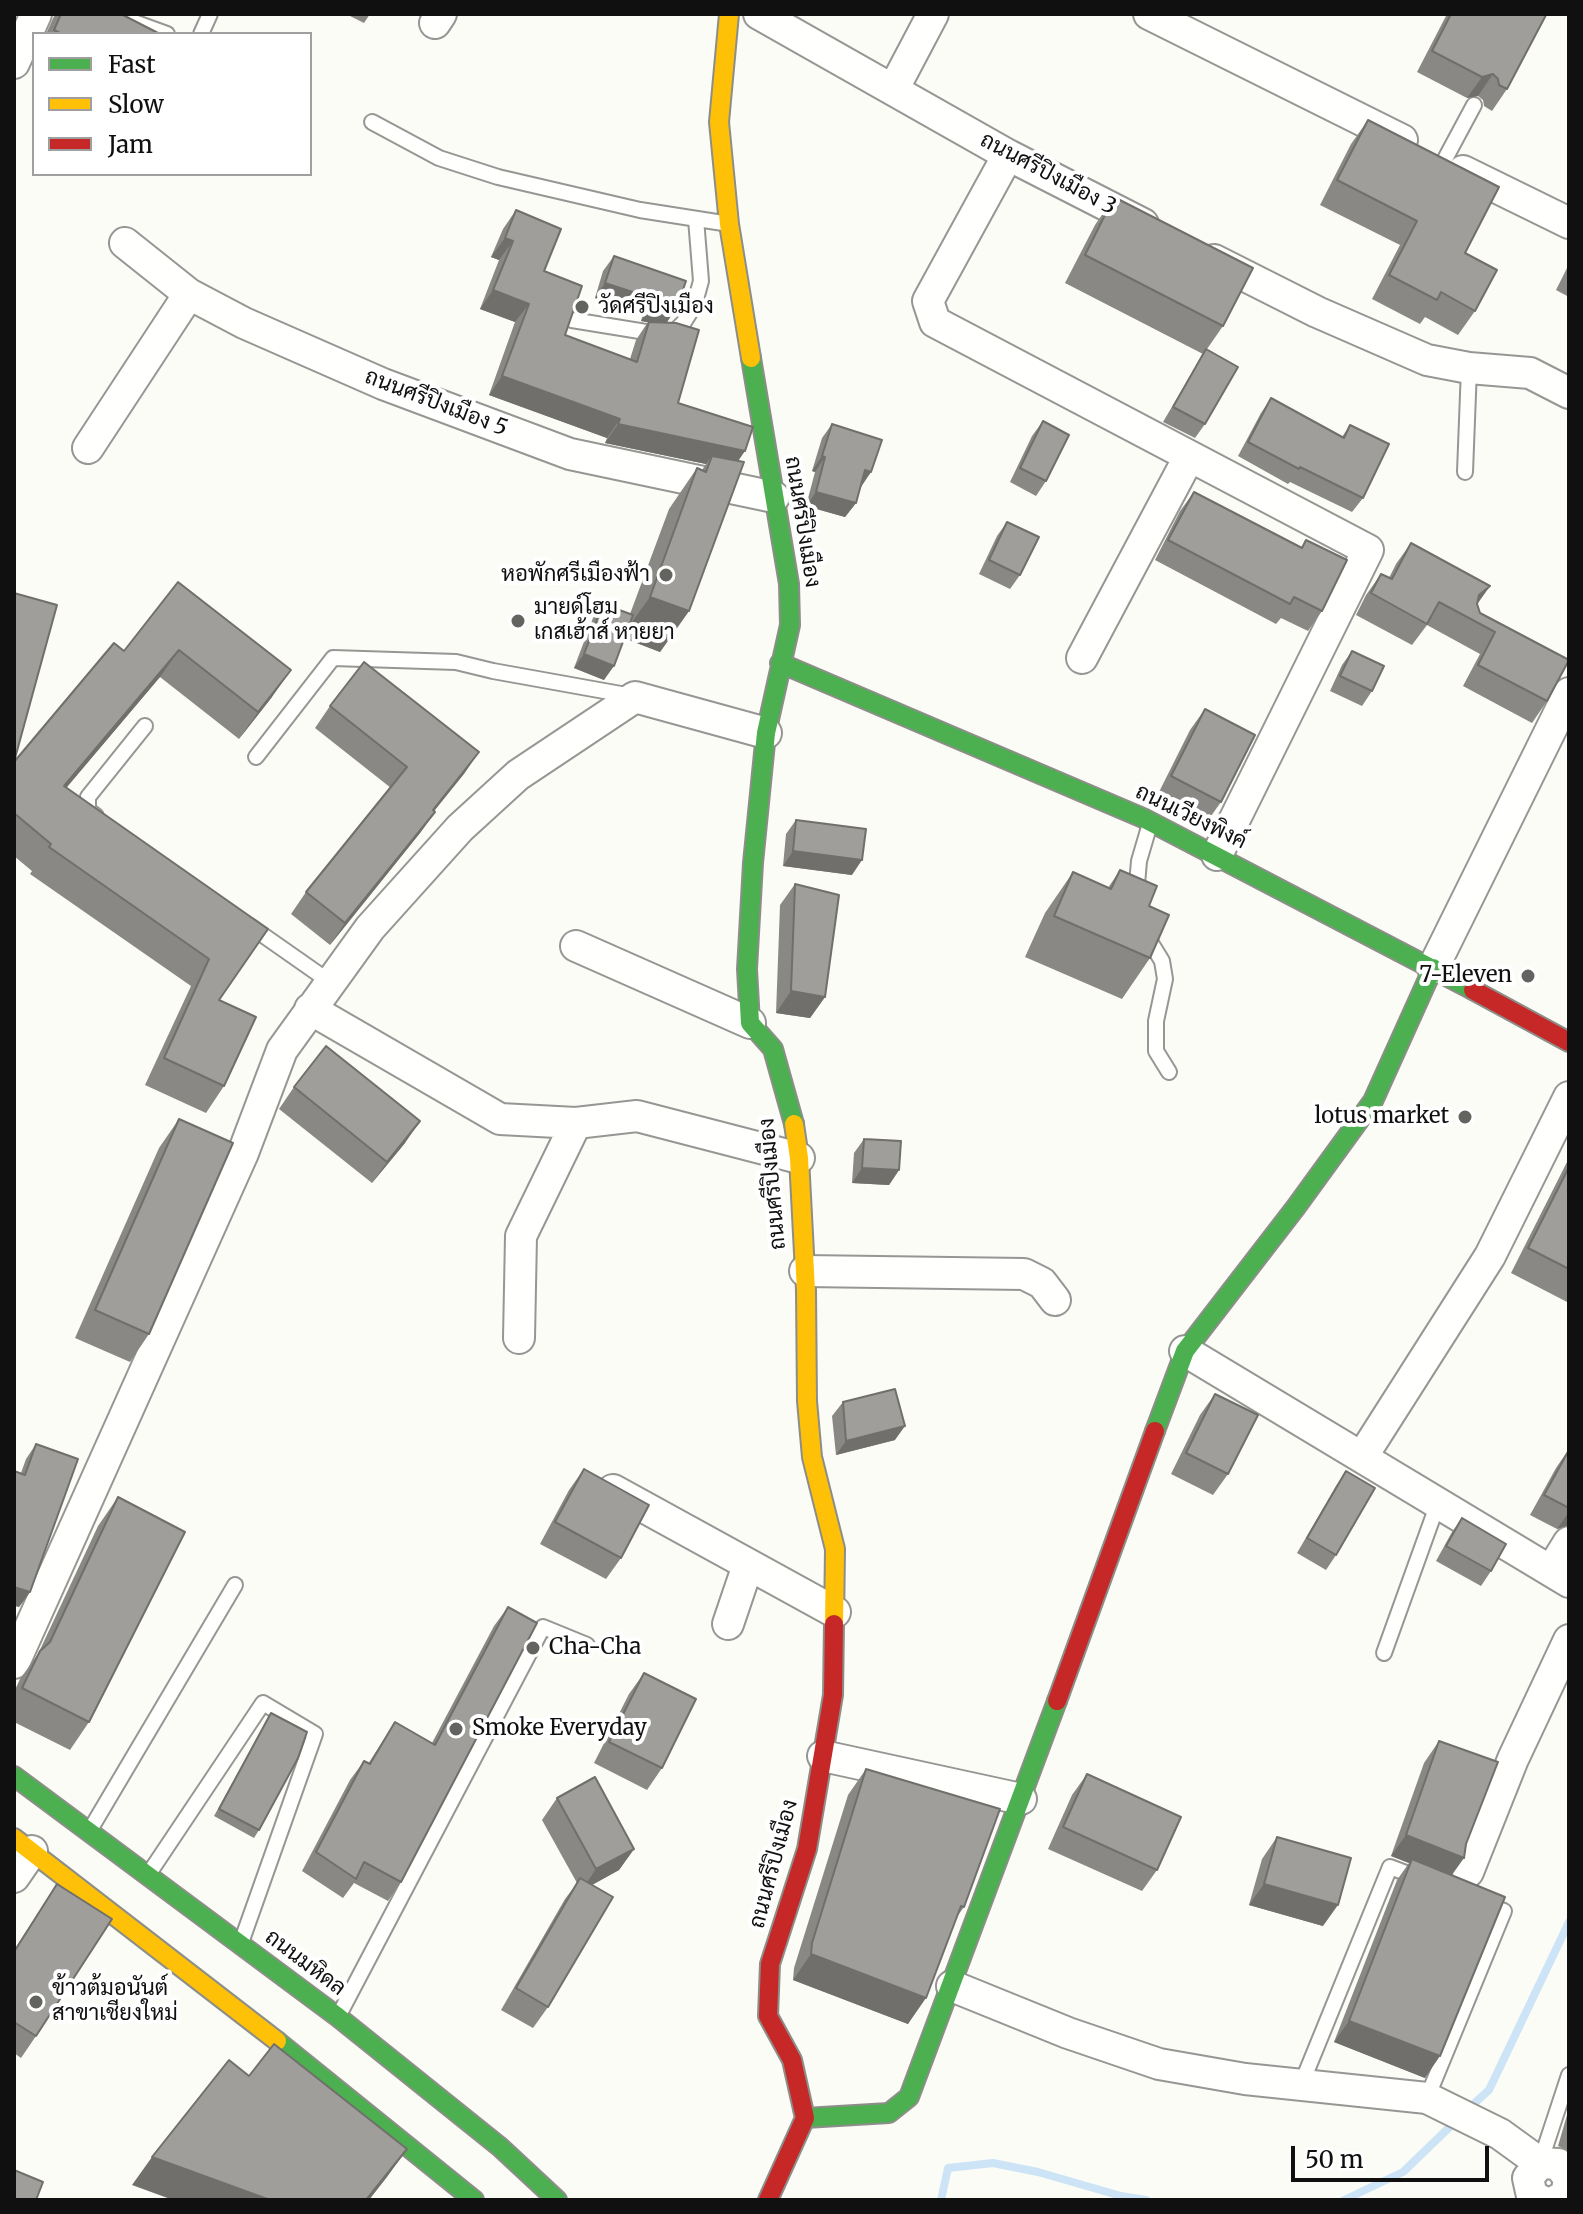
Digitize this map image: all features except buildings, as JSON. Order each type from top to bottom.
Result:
[{"type":"street","points":[[14,63],[36,14]]},
{"type":"street","name":"ถนนศรีปิงเมือง","points":[[729,14],[719,122],[729,224],[789,584],[790,625],[766,733],[750,908],[747,969],[750,1023],[773,1049],[791,1108],[799,1158],[807,1401],[812,1457],[835,1549],[833,1695],[807,1849],[770,1964],[768,2016],[792,2060],[805,2118]]},
{"type":"street","name":"ถนนศรีปิงเมือง 3","points":[[759,14],[1008,155],[1162,234]]},
{"type":"street","points":[[894,88],[933,14]]},
{"type":"street","points":[[1149,14],[1569,223]]},
{"type":"street","points":[[1008,155],[928,301],[935,322],[1368,550],[1217,855]]},
{"type":"street","name":"ถนนศรีปิงเมือง 5","points":[[125,243],[189,294],[244,323],[383,384],[570,454],[774,497]]},
{"type":"street","points":[[1190,248],[1317,312],[1427,360],[1469,368],[1530,373],[1569,393]]},
{"type":"street","points":[[88,448],[189,294]]},
{"type":"street","points":[[1082,658],[1189,457]]},
{"type":"street","name":"ถนนเวียงพิงค์","points":[[780,663],[1151,822],[1569,1042]]},
{"type":"street","points":[[768,2200],[805,2118],[889,2113],[909,2097],[1185,1351],[1373,1101],[1433,968],[1569,693]]},
{"type":"street","points":[[14,1663],[243,1153],[282,1050],[370,928],[460,828],[518,775],[635,697],[766,733]]},
{"type":"street","points":[[576,946],[750,1023]]},
{"type":"street","points":[[310,1009],[500,1119],[576,1123],[637,1116],[799,1158]]},
{"type":"street","points":[[1362,1457],[1490,1256],[1569,1097]]},
{"type":"street","points":[[519,1338],[521,1236],[576,1123]]},
{"type":"street","points":[[805,1271],[1024,1274],[1042,1283],[1055,1300]]},
{"type":"street","points":[[1185,1351],[1560,1577],[1569,1542]]},
{"type":"street","points":[[613,1490],[835,1612]]},
{"type":"street","points":[[728,1624],[748,1565]]},
{"type":"street","points":[[1472,1886],[1513,1759],[1569,1640]]},
{"type":"street","points":[[823,1756],[1021,1799]]},
{"type":"street","name":"ถนนมหิดล","points":[[14,1776],[338,2017],[500,2147],[557,2200]]},
{"type":"street","points":[[14,1877],[23,1845],[238,2009],[474,2200]]},
{"type":"street","points":[[952,1986],[1068,2033],[1159,2064],[1245,2079],[1434,2101],[1500,2134],[1540,2163],[1558,2164],[1569,2178],[1558,2198]]},
{"type":"lane","points":[[112,14],[162,32]]},
{"type":"lane","points":[[1444,161],[1474,105]]},
{"type":"lane","points":[[372,122],[439,158],[498,177],[640,210],[729,224]]},
{"type":"lane","points":[[572,320],[652,333],[675,331],[694,306],[701,281],[696,219]]},
{"type":"lane","points":[[1465,472],[1469,368]]},
{"type":"lane","points":[[256,757],[333,658],[456,662],[635,697]]},
{"type":"lane","points":[[113,829],[88,810],[88,797],[145,726]]},
{"type":"lane","points":[[1151,822],[1135,880],[1138,914],[1162,961],[1165,979],[1156,1021],[1156,1051],[1169,1072]]},
{"type":"lane","points":[[240,919],[330,982]]},
{"type":"lane","points":[[1384,1653],[1438,1503]]},
{"type":"lane","points":[[90,1831],[235,1585]]},
{"type":"lane","points":[[338,2017],[543,1627],[587,1645]]},
{"type":"lane","points":[[148,1875],[263,1703],[315,1734],[241,1944]]},
{"type":"lane","points":[[1301,2086],[1390,1867],[1433,1884]]},
{"type":"lane","points":[[1434,2101],[1504,1911],[1472,1886]]},
{"type":"lane","points":[[1540,2163],[1569,2075]]},
{"type":"waterway","points":[[1467,2110],[1489,2090],[1569,1922]]},
{"type":"waterway","points":[[1344,2200],[1403,2172],[1458,2119]]},
{"type":"waterway","points":[[941,2200],[948,2168],[993,2163],[1146,2200]]},
{"type":"traffic: fast","points":[[751,358],[789,584],[790,625],[766,733],[753,863],[747,969],[750,1023],[773,1049],[794,1124]]},
{"type":"traffic: fast","points":[[780,663],[1143,818],[1473,990]]},
{"type":"traffic: fast","points":[[1155,1431],[1185,1351],[1373,1101],[1433,968]]},
{"type":"traffic: fast","points":[[805,2118],[889,2113],[909,2097],[1057,1701]]},
{"type":"traffic: fast","points":[[14,1776],[338,2017],[500,2147],[557,2200]]},
{"type":"traffic: fast","points":[[277,2041],[474,2200]]},
{"type":"traffic: slow","points":[[729,14],[719,122],[729,224],[751,358]]},
{"type":"traffic: slow","points":[[794,1124],[799,1158],[806,1291],[807,1401],[812,1457],[835,1549],[834,1624]]},
{"type":"traffic: slow","points":[[14,1838],[277,2041]]},
{"type":"traffic: jam","points":[[1473,990],[1569,1042]]},
{"type":"traffic: jam","points":[[1057,1701],[1155,1431]]},
{"type":"traffic: jam","points":[[768,2200],[805,2118],[792,2060],[768,2016],[770,1964],[807,1849],[833,1695],[834,1624]]},
{"type":"place","name":"วัดศรีปิงเมือง","points":[[582,307]]},
{"type":"place","name":"หอพักศรีเมืองฟ้า","points":[[666,575]]},
{"type":"place","name":"มายด์โฮม เกสเฮ้าส์ หายยา","points":[[518,621]]},
{"type":"place","name":"7-Eleven","points":[[1528,976]]},
{"type":"place","name":"lotus market","points":[[1465,1117]]},
{"type":"place","name":"Cha-Cha","points":[[533,1648]]},
{"type":"place","name":"Smoke Everyday","points":[[456,1729]]},
{"type":"place","name":"ข้าวต้มอนันต์ สาขาเชียงใหม่","points":[[36,2002]]}]
